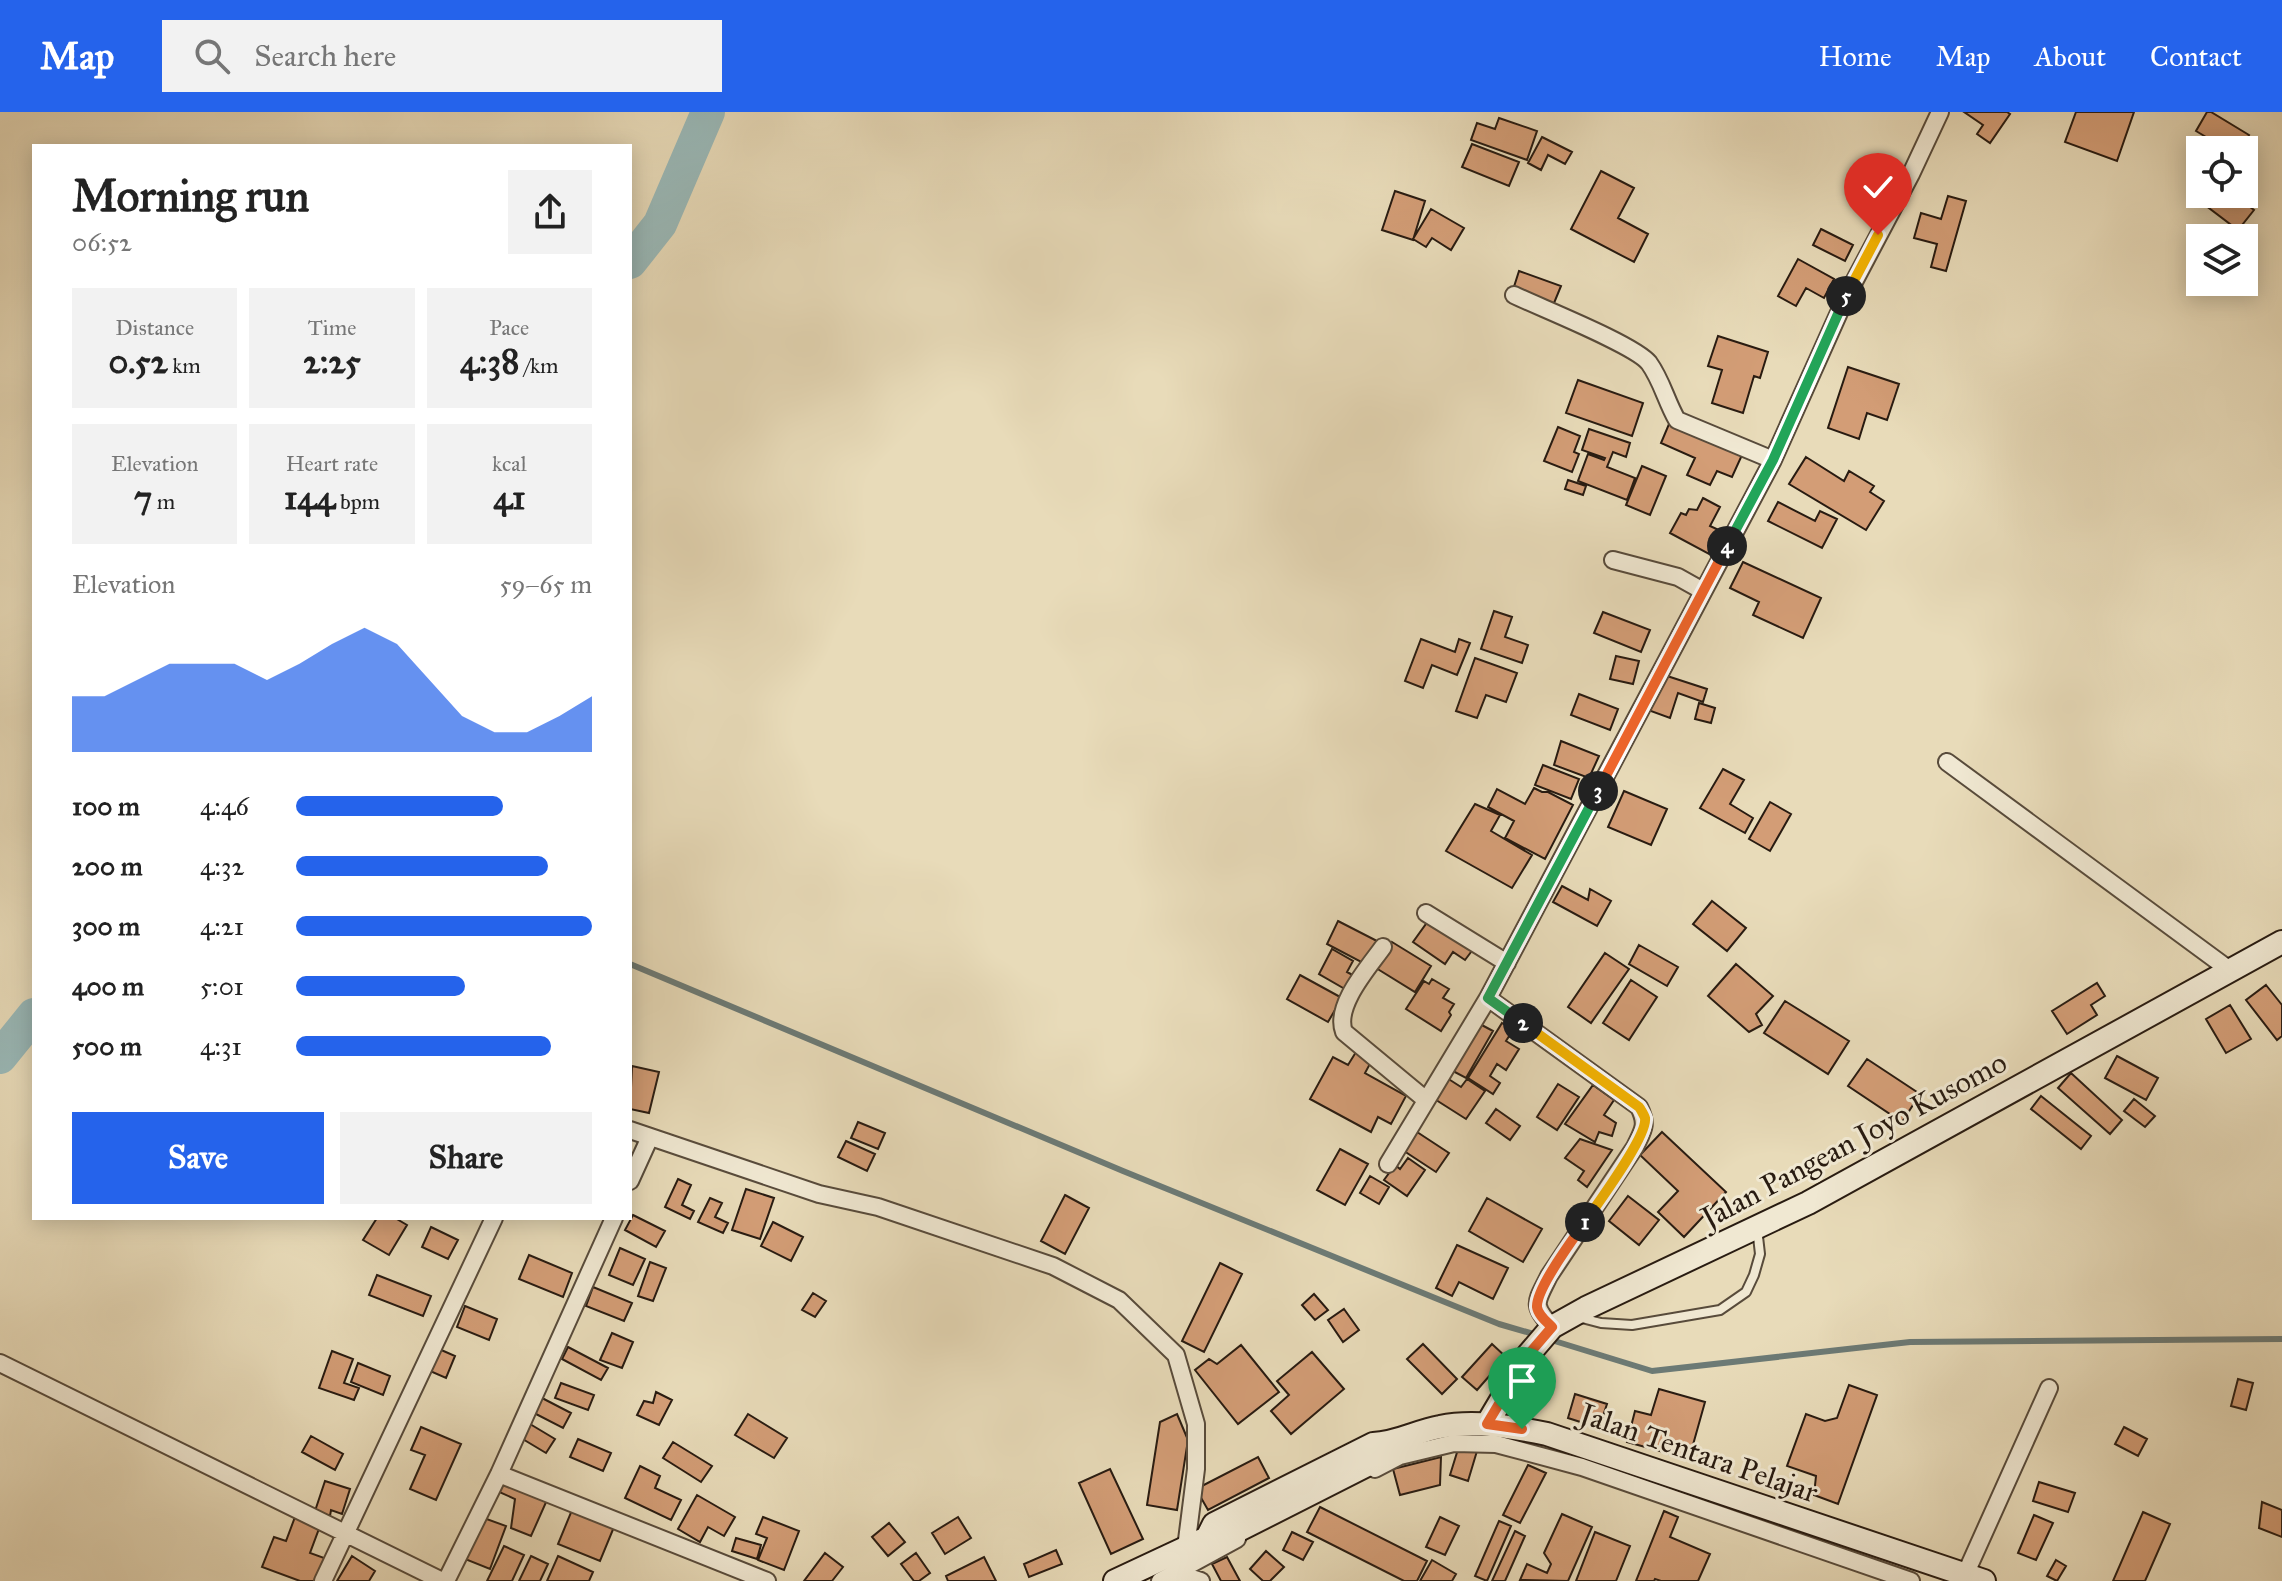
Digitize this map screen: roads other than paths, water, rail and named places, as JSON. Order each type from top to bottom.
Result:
[{"type":"main road","name":"Jalan Pangean Joyo Kusomo","points":[[1487,1424],[1528,1355],[1552,1327],[1808,1203],[2282,942]]},
{"type":"main road","name":"Jalan Tentara Pelajar","points":[[1115,1581],[1207,1538],[1223,1538],[1381,1458],[1391,1444],[1441,1426],[1487,1424],[1547,1434],[1975,1578]]},
{"type":"street","points":[[1388,1164],[1488,998],[1773,460],[1846,297],[1940,112]]},
{"type":"street","points":[[1514,295],[1623,345],[1647,360],[1662,383],[1677,420],[1773,460]]},
{"type":"street","points":[[1613,560],[1678,577],[1703,591]]},
{"type":"street","points":[[1947,762],[2231,971]]},
{"type":"street","points":[[1426,913],[1507,963]]},
{"type":"street","points":[[1383,947],[1356,985],[1341,1015],[1342,1027],[1344,1032],[1426,1100]]},
{"type":"street","points":[[1488,998],[1639,1107],[1645,1118],[1635,1147],[1549,1276],[1539,1298],[1539,1313],[1552,1327]]},
{"type":"street","points":[[632,1131],[819,1194],[878,1207],[1053,1266],[1119,1300],[1176,1355],[1196,1424],[1196,1469],[1186,1548]]},
{"type":"street","points":[[632,1177],[650,1137]]},
{"type":"street","points":[[323,1581],[493,1220]]},
{"type":"street","points":[[0,1363],[444,1581],[499,1474],[613,1220]]},
{"type":"street","points":[[1975,1578],[2049,1388]]},
{"type":"street","points":[[1160,1581],[1400,1456],[1454,1443],[1496,1444],[1582,1467],[1911,1581]]},
{"type":"street","points":[[499,1474],[767,1581]]},
{"type":"street","points":[[1177,1573],[1201,1581]]},
{"type":"lane","points":[[1573,1316],[1601,1323],[1632,1325],[1720,1310],[1746,1292],[1754,1275],[1760,1254],[1757,1228]]},
{"type":"waterway","points":[[632,259],[660,224],[708,112]]},
{"type":"waterway","points":[[632,965],[1123,1171],[1499,1324],[1537,1335]]},
{"type":"waterway","points":[[0,1057],[32,1017]]},
{"type":"waterway","points":[[1548,1339],[1652,1371],[1910,1342],[2282,1339]]}]
